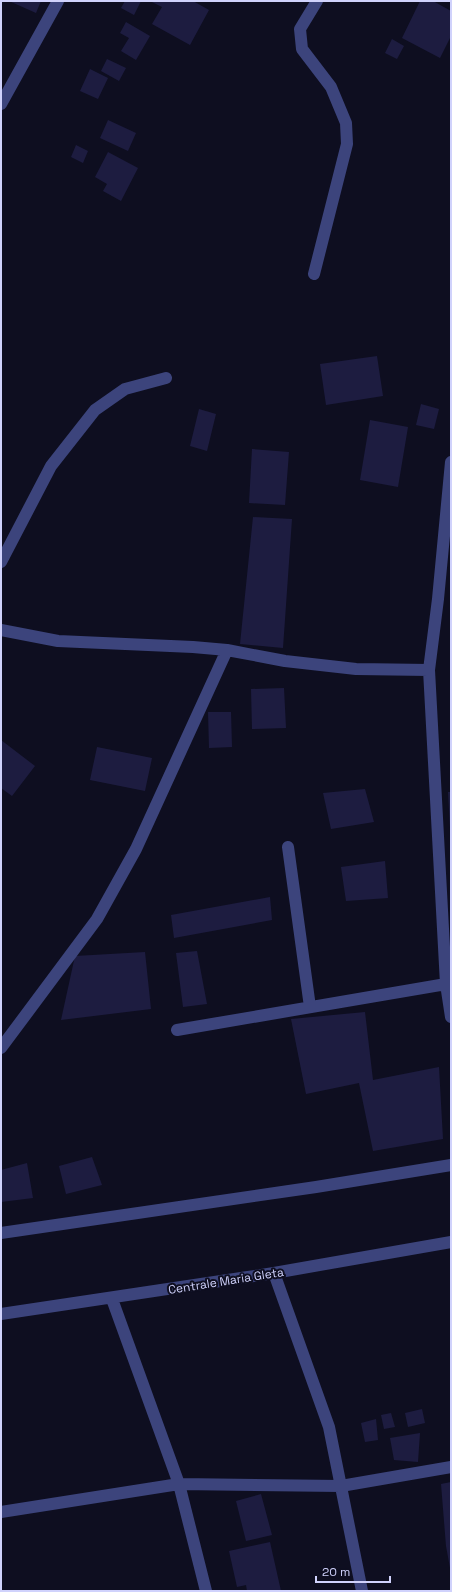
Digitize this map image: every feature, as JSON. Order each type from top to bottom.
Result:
[{"type":"street","points":[[1,104],[58,1]]},
{"type":"street","points":[[314,274],[347,144],[346,123],[331,86],[302,50],[300,29],[318,1]]},
{"type":"street","points":[[1,562],[51,466],[95,410],[125,389],[166,378]]},
{"type":"street","points":[[451,462],[438,599],[429,670],[446,984],[451,1017]]},
{"type":"street","points":[[1,630],[58,641],[227,650],[286,661],[356,669],[429,670]]},
{"type":"street","points":[[1,1048],[97,919],[136,849],[227,650]]},
{"type":"street","points":[[288,847],[310,1007]]},
{"type":"street","points":[[177,1030],[446,984]]},
{"type":"street","points":[[1,1233],[316,1187],[451,1165]]},
{"type":"street","name":"Centrale Maria Gleta","points":[[1,1314],[112,1299],[274,1273],[451,1242]]},
{"type":"street","points":[[274,1273],[329,1427],[362,1591]]},
{"type":"street","points":[[112,1299],[179,1484],[206,1591]]},
{"type":"street","points":[[1,1512],[179,1484],[341,1486],[451,1468]]},
{"type":"building","points":[[9,1],[41,1],[36,13]]},
{"type":"building","points":[[125,1],[141,1],[134,15],[121,8]]},
{"type":"building","points":[[150,1],[193,1],[209,10],[190,45],[152,24],[162,7]]},
{"type":"building","points":[[420,1],[433,1],[451,11],[451,36],[440,58],[402,38]]},
{"type":"building","points":[[126,22],[150,36],[136,60],[121,51],[129,38],[120,33]]},
{"type":"building","points":[[392,39],[404,46],[397,59],[385,53]]},
{"type":"building","points":[[107,59],[126,68],[119,81],[101,71]]},
{"type":"building","points":[[90,69],[108,78],[98,99],[80,91]]},
{"type":"building","points":[[108,120],[136,133],[128,151],[100,138]]},
{"type":"building","points":[[76,145],[88,151],[83,163],[71,157]]},
{"type":"building","points":[[108,152],[138,168],[121,201],[103,191],[107,184],[95,177]]},
{"type":"building","points":[[377,356],[383,396],[326,405],[320,364]]},
{"type":"building","points":[[421,404],[439,409],[434,429],[416,425]]},
{"type":"building","points":[[199,409],[216,414],[207,451],[190,446]]},
{"type":"building","points":[[370,420],[408,427],[398,487],[360,480]]},
{"type":"building","points":[[252,449],[289,452],[285,505],[249,503]]},
{"type":"building","points":[[253,517],[292,519],[283,648],[240,644]]},
{"type":"building","points":[[284,688],[286,728],[252,729],[251,689]]},
{"type":"building","points":[[208,712],[231,712],[232,747],[209,748]]},
{"type":"building","points":[[1,740],[35,766],[12,796],[1,788]]},
{"type":"building","points":[[97,747],[152,758],[145,791],[90,780]]},
{"type":"building","points":[[365,789],[374,822],[331,829],[323,793]]},
{"type":"building","points":[[448,792],[451,792],[451,828],[450,828]]},
{"type":"building","points":[[385,861],[388,898],[346,901],[341,867]]},
{"type":"building","points":[[270,897],[272,920],[174,938],[171,915]]},
{"type":"building","points":[[197,951],[207,1004],[183,1007],[176,953]]},
{"type":"building","points":[[145,952],[151,1009],[61,1020],[75,956]]},
{"type":"building","points":[[365,1012],[373,1080],[439,1067],[443,1139],[373,1151],[359,1083],[306,1094],[291,1019]]},
{"type":"building","points":[[92,1157],[102,1185],[66,1194],[59,1166]]},
{"type":"building","points":[[27,1163],[33,1198],[1,1202],[1,1170]]},
{"type":"building","points":[[422,1409],[425,1423],[408,1427],[405,1413]]},
{"type":"building","points":[[391,1413],[395,1427],[384,1429],[381,1415]]},
{"type":"building","points":[[376,1419],[378,1440],[365,1442],[361,1423]]},
{"type":"building","points":[[420,1433],[418,1462],[394,1460],[390,1438]]},
{"type":"building","points":[[451,1482],[450,1568],[446,1546],[441,1484]]},
{"type":"building","points":[[261,1494],[272,1535],[246,1541],[236,1501]]},
{"type":"building","points":[[270,1542],[281,1591],[247,1591],[246,1585],[237,1587],[229,1551]]}]
